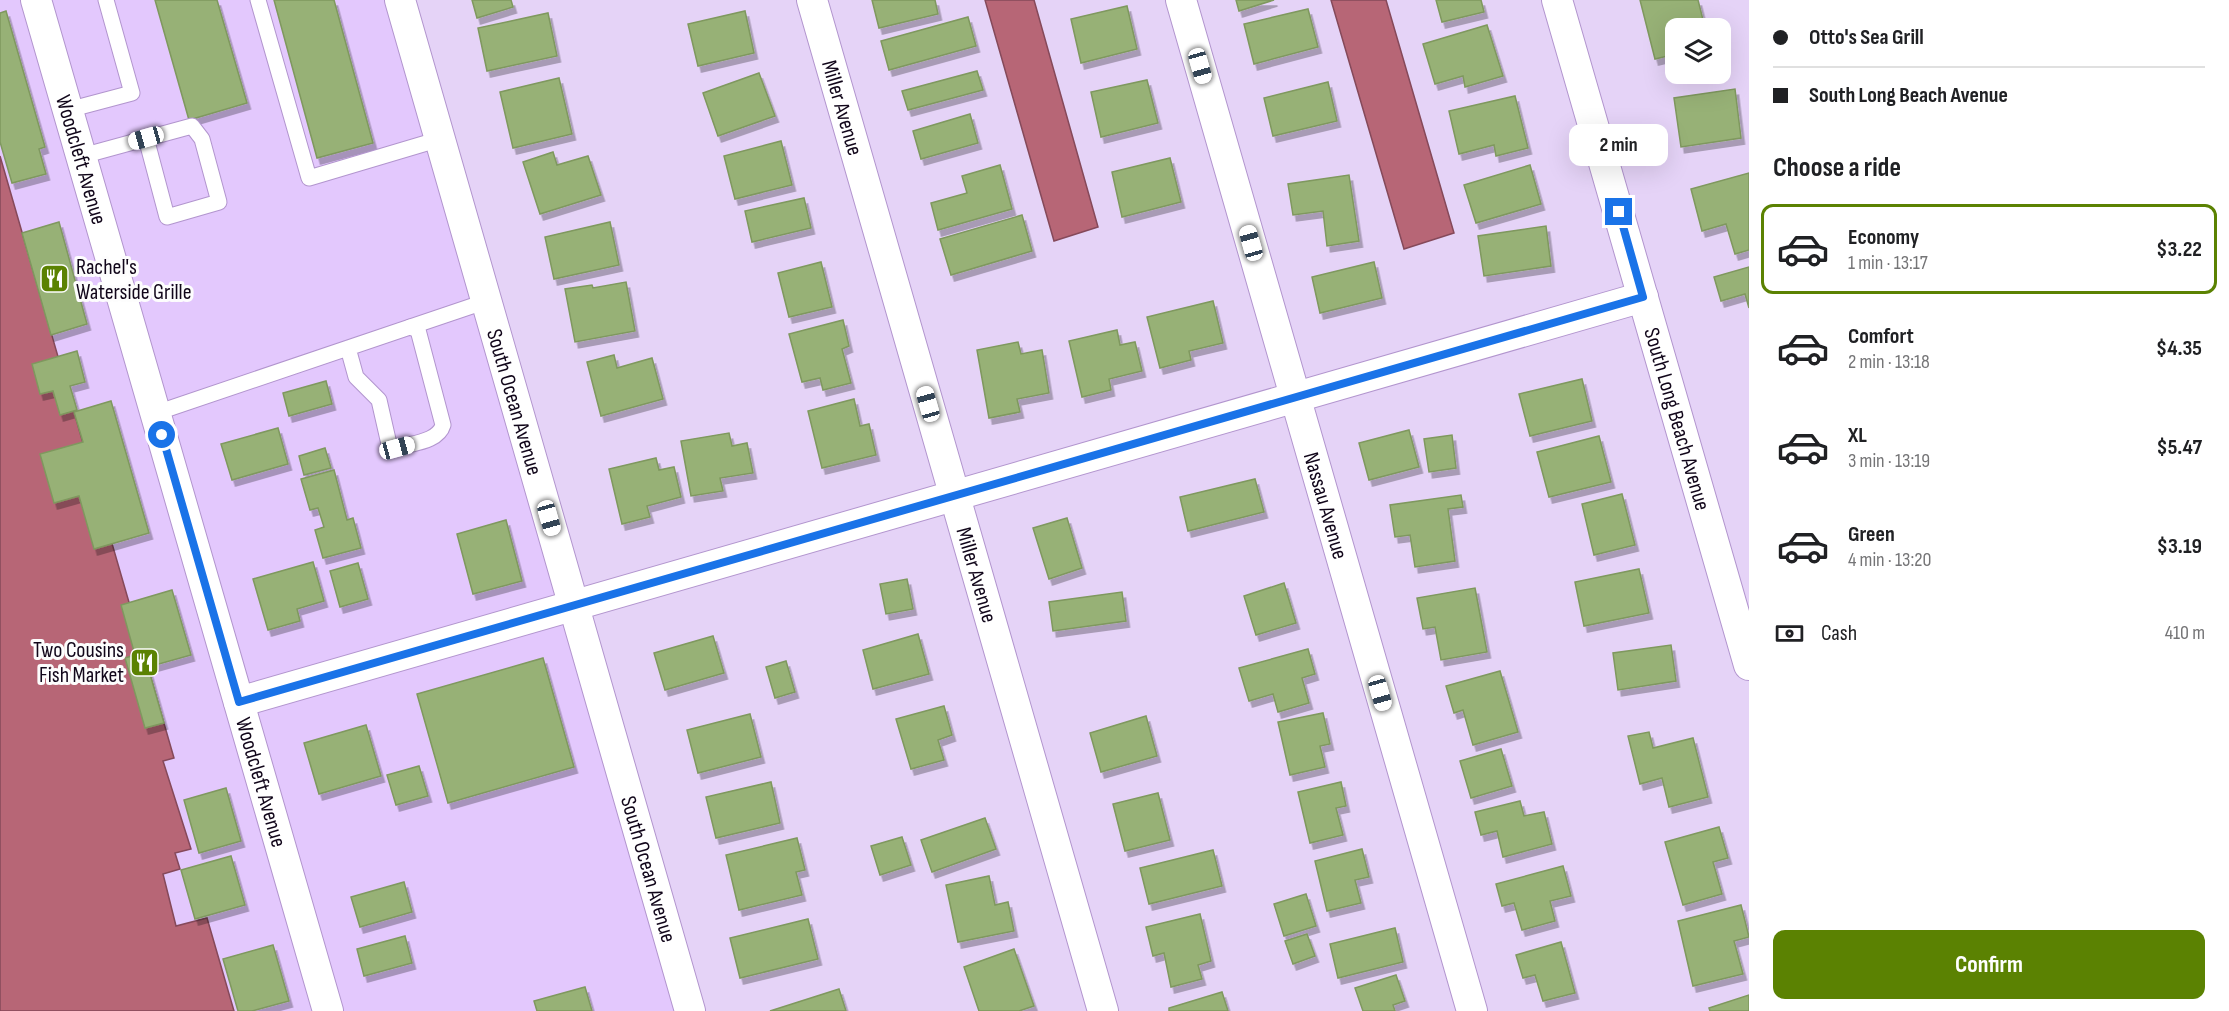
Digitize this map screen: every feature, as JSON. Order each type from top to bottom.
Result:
[{"type":"street","name":"Woodcleft Avenue","points":[[36,0],[328,1011]]},
{"type":"street","name":"South Ocean Avenue","points":[[400,0],[690,1011]]},
{"type":"street","name":"Miller Avenue","points":[[812,0],[1103,1011]]},
{"type":"street","name":"Nassau Avenue","points":[[1181,0],[1472,1011]]},
{"type":"street","name":"South Long Beach Avenue","points":[[1557,0],[1749,665]]},
{"type":"street","points":[[239,702],[1643,297]]},
{"type":"lane","points":[[68,110],[132,93],[106,0]]},
{"type":"lane","points":[[258,0],[309,178],[440,139]]},
{"type":"lane","points":[[82,156],[146,138],[192,126],[202,138],[219,202],[167,217],[146,138]]},
{"type":"lane","points":[[156,413],[486,300]]},
{"type":"lane","points":[[348,348],[356,377],[379,400],[389,444],[397,448],[433,438],[441,431],[443,425],[418,330],[410,327]]},
{"type":"shaded area","points":[[0,0],[411,0],[696,1011],[234,1011],[207,918],[176,926],[163,874],[175,853],[191,848],[163,761],[174,758],[0,156]]},
{"type":"shaded area","points":[[985,0],[1034,0],[1098,227],[1054,241]]},
{"type":"shaded area","points":[[1331,0],[1386,0],[1454,233],[1404,249]]},
{"type":"shaded area","points":[[0,156],[174,758],[163,761],[191,849],[175,853],[180,869],[163,874],[176,926],[207,918],[234,1011],[0,1011]]},
{"type":"building","points":[[155,0],[217,0],[247,103],[189,120]]},
{"type":"building","points":[[274,0],[334,0],[373,143],[317,158]]},
{"type":"building","points":[[472,0],[511,0],[513,7],[477,18]]},
{"type":"building","points":[[872,0],[935,0],[938,14],[879,28]]},
{"type":"building","points":[[1236,0],[1274,0],[1239,11]]},
{"type":"building","points":[[1436,0],[1481,0],[1484,12],[1442,22]]},
{"type":"building","points":[[1640,0],[1698,0],[1702,18],[1665,18],[1665,57],[1655,59]]},
{"type":"building","points":[[1127,6],[1137,49],[1081,63],[1071,19]]},
{"type":"building","points":[[1308,9],[1318,47],[1254,64],[1244,24]]},
{"type":"building","points":[[6,11],[45,147],[39,149],[46,174],[12,183],[0,142],[0,13]]},
{"type":"building","points":[[745,11],[754,53],[698,66],[688,24]]},
{"type":"building","points":[[548,13],[557,56],[487,71],[478,28]]},
{"type":"building","points":[[968,17],[976,46],[889,70],[881,41]]},
{"type":"building","points":[[1487,25],[1503,76],[1465,87],[1463,76],[1435,84],[1423,44]]},
{"type":"building","points":[[977,71],[983,90],[908,110],[902,91]]},
{"type":"building","points":[[759,73],[775,116],[718,136],[703,93]]},
{"type":"building","points":[[559,78],[572,134],[513,148],[500,92]]},
{"type":"building","points":[[1147,80],[1158,123],[1101,137],[1091,92]]},
{"type":"building","points":[[1328,82],[1337,121],[1273,136],[1264,98]]},
{"type":"building","points":[[1735,89],[1741,138],[1681,147],[1674,98]]},
{"type":"building","points":[[1515,96],[1528,148],[1496,156],[1494,145],[1459,154],[1449,111]]},
{"type":"building","points":[[970,114],[978,143],[921,159],[913,131]]},
{"type":"building","points":[[781,141],[792,185],[735,199],[724,156]]},
{"type":"building","points":[[553,152],[557,165],[588,156],[601,195],[540,214],[523,162]]},
{"type":"building","points":[[1170,158],[1181,202],[1122,217],[1112,172]]},
{"type":"building","points":[[1000,165],[1012,209],[938,230],[931,203],[967,193],[962,176]]},
{"type":"building","points":[[1530,165],[1541,204],[1476,223],[1464,185]]},
{"type":"building","points":[[1749,173],[1749,250],[1735,254],[1726,224],[1702,231],[1691,189]]},
{"type":"building","points":[[1349,175],[1359,241],[1327,246],[1323,211],[1293,215],[1288,184]]},
{"type":"building","points":[[804,198],[811,228],[752,242],[745,211]]},
{"type":"building","points":[[1022,215],[1032,251],[951,275],[940,239]]},
{"type":"building","name":"Rachel's Waterside Grille","points":[[59,222],[87,324],[51,335],[22,233]]},
{"type":"building","points":[[610,222],[619,265],[554,279],[545,237]]},
{"type":"building","points":[[1546,226],[1551,266],[1484,276],[1478,236]]},
{"type":"building","points":[[821,262],[832,307],[789,317],[778,273]]},
{"type":"building","points":[[1374,262],[1382,298],[1320,313],[1312,277]]},
{"type":"building","points":[[1749,267],[1749,308],[1745,294],[1721,301],[1714,277]]},
{"type":"building","points":[[626,282],[635,331],[575,342],[565,289],[592,285],[593,288]]},
{"type":"building","points":[[1213,301],[1223,343],[1189,351],[1191,360],[1160,368],[1147,317]]},
{"type":"building","points":[[843,320],[849,346],[842,349],[851,383],[823,390],[820,378],[802,382],[789,334]]},
{"type":"building","points":[[1117,330],[1120,345],[1135,342],[1142,371],[1109,379],[1111,390],[1082,397],[1069,341]]},
{"type":"building","points":[[1018,342],[1021,354],[1042,350],[1049,393],[1017,399],[1020,412],[989,418],[977,350]]},
{"type":"building","points":[[77,351],[85,382],[70,386],[77,410],[60,415],[53,391],[40,394],[32,364]]},
{"type":"building","points":[[614,355],[617,368],[652,358],[663,399],[601,416],[587,362]]},
{"type":"building","points":[[1582,379],[1592,421],[1530,436],[1519,394]]},
{"type":"building","points":[[326,381],[332,404],[289,416],[283,393]]},
{"type":"building","points":[[854,399],[860,426],[869,424],[876,455],[822,468],[808,411]]},
{"type":"building","points":[[111,401],[149,533],[94,549],[79,496],[54,503],[40,454],[83,442],[74,412]]},
{"type":"building","points":[[278,428],[288,464],[232,480],[221,444]]},
{"type":"building","points":[[1409,430],[1419,467],[1369,480],[1359,443]]},
{"type":"building","points":[[729,433],[732,446],[747,443],[753,473],[720,478],[723,491],[691,496],[681,441]]},
{"type":"building","points":[[1452,435],[1456,468],[1429,472],[1424,439]]},
{"type":"building","points":[[1599,436],[1611,482],[1549,497],[1537,452]]},
{"type":"building","points":[[325,448],[331,468],[304,475],[299,456]]},
{"type":"building","points":[[656,458],[659,470],[674,467],[681,497],[647,506],[650,517],[622,524],[609,469]]},
{"type":"building","points":[[334,470],[347,520],[353,518],[361,548],[323,558],[315,530],[324,527],[318,508],[310,510],[301,479]]},
{"type":"building","points":[[1255,479],[1264,512],[1188,531],[1180,497]]},
{"type":"building","points":[[1622,494],[1635,545],[1594,555],[1582,504]]},
{"type":"building","points":[[1461,495],[1463,507],[1448,509],[1455,561],[1415,567],[1410,535],[1395,537],[1390,505]]},
{"type":"building","points":[[1067,518],[1082,568],[1049,579],[1033,528]]},
{"type":"building","points":[[506,520],[522,581],[473,594],[457,534]]},
{"type":"building","points":[[313,562],[324,601],[297,609],[300,621],[268,630],[253,579]]},
{"type":"building","points":[[358,563],[368,599],[340,607],[330,571]]},
{"type":"building","points":[[1639,569],[1649,613],[1584,626],[1575,582]]},
{"type":"building","points":[[907,579],[913,609],[886,614],[880,584]]},
{"type":"building","points":[[1284,583],[1296,623],[1256,635],[1244,596]]},
{"type":"building","points":[[1475,588],[1487,652],[1441,660],[1435,627],[1423,629],[1417,598]]},
{"type":"building","name":"Two Cousins Fish Market","points":[[172,590],[191,655],[148,667],[164,723],[145,728],[125,658],[135,655],[121,605]]},
{"type":"building","points":[[1122,592],[1126,621],[1053,631],[1049,602]]},
{"type":"building","points":[[918,634],[929,674],[873,689],[863,650]]},
{"type":"building","points":[[713,636],[724,673],[665,690],[654,653]]},
{"type":"building","points":[[1671,645],[1676,681],[1618,690],[1613,653]]},
{"type":"building","points":[[1308,649],[1315,674],[1302,678],[1309,703],[1278,712],[1273,694],[1249,701],[1239,668]]},
{"type":"building","points":[[543,658],[574,767],[448,803],[417,694]]},
{"type":"building","points":[[786,661],[795,692],[775,698],[766,667]]},
{"type":"building","points":[[1500,671],[1518,732],[1473,745],[1463,710],[1454,713],[1446,686]]},
{"type":"building","points":[[944,706],[952,735],[938,740],[944,760],[911,769],[896,719]]},
{"type":"building","points":[[1323,713],[1330,744],[1320,746],[1325,767],[1290,775],[1278,722]]},
{"type":"building","points":[[750,714],[761,757],[698,773],[687,730]]},
{"type":"building","points":[[1146,716],[1157,756],[1101,772],[1090,733]]},
{"type":"building","points":[[366,725],[381,776],[319,794],[304,743]]},
{"type":"building","points":[[1649,732],[1653,748],[1693,738],[1708,797],[1669,807],[1662,778],[1640,784],[1628,736]]},
{"type":"building","points":[[1501,749],[1512,786],[1471,798],[1460,761]]},
{"type":"building","points":[[419,766],[428,796],[396,805],[387,775]]},
{"type":"building","points":[[771,782],[780,823],[716,838],[706,797]]},
{"type":"building","points":[[1341,782],[1346,806],[1336,808],[1343,835],[1310,843],[1298,792]]},
{"type":"building","points":[[226,788],[241,841],[199,853],[184,800]]},
{"type":"building","points":[[1158,793],[1170,840],[1125,851],[1113,804]]},
{"type":"building","points":[[1520,801],[1524,816],[1544,812],[1552,844],[1503,857],[1497,831],[1481,835],[1475,812]]},
{"type":"building","points":[[985,818],[996,849],[932,872],[921,840]]},
{"type":"building","points":[[1719,827],[1728,858],[1713,862],[1722,894],[1683,905],[1665,842]]},
{"type":"building","points":[[902,837],[911,865],[880,875],[871,846]]},
{"type":"building","points":[[797,838],[805,870],[796,872],[802,895],[739,910],[726,855]]},
{"type":"building","points":[[1362,849],[1369,877],[1355,880],[1361,903],[1327,911],[1315,861]]},
{"type":"building","points":[[1213,850],[1222,886],[1149,904],[1140,868]]},
{"type":"building","points":[[231,856],[245,905],[195,919],[181,870]]},
{"type":"building","points":[[1563,866],[1571,896],[1550,901],[1555,921],[1522,930],[1514,903],[1502,906],[1496,884]]},
{"type":"building","points":[[989,876],[995,905],[1008,902],[1014,931],[958,942],[946,885]]},
{"type":"building","points":[[404,882],[412,912],[360,927],[351,897]]},
{"type":"building","points":[[1306,894],[1316,926],[1284,936],[1274,904]]},
{"type":"building","points":[[1741,905],[1749,937],[1734,941],[1743,974],[1693,986],[1678,921]]},
{"type":"building","points":[[1200,914],[1211,961],[1198,965],[1202,979],[1171,987],[1164,953],[1153,956],[1146,927]]},
{"type":"building","points":[[808,919],[818,959],[740,978],[730,938]]},
{"type":"building","points":[[1395,928],[1403,962],[1338,978],[1330,944]]},
{"type":"building","points":[[1307,934],[1315,956],[1293,964],[1285,941]]},
{"type":"building","points":[[405,936],[412,963],[364,976],[357,949]]},
{"type":"building","points":[[1561,942],[1575,993],[1543,1001],[1535,975],[1523,978],[1516,955]]},
{"type":"building","points":[[273,945],[289,1001],[252,1011],[238,1011],[223,959]]},
{"type":"building","points":[[1014,949],[1034,1006],[1019,1011],[979,1011],[964,967]]},
{"type":"building","points":[[1396,975],[1405,1001],[1393,1005],[1395,1011],[1363,1011],[1355,988]]},
{"type":"building","points":[[585,987],[592,1011],[537,1011],[534,1001]]},
{"type":"building","points":[[839,989],[846,1011],[770,1011]]},
{"type":"building","points":[[1222,992],[1228,1011],[1169,1011],[1169,1008]]},
{"type":"building","points":[[1749,995],[1749,1011],[1710,1011],[1709,1008]]},
{"type":"place","name":"Rachel's Waterside Grille","points":[[55,279]]},
{"type":"place","name":"Two Cousins Fish Market","points":[[145,662]]},
{"type":"route","points":[[162,435],[239,702],[1643,297],[1619,212]]}]
